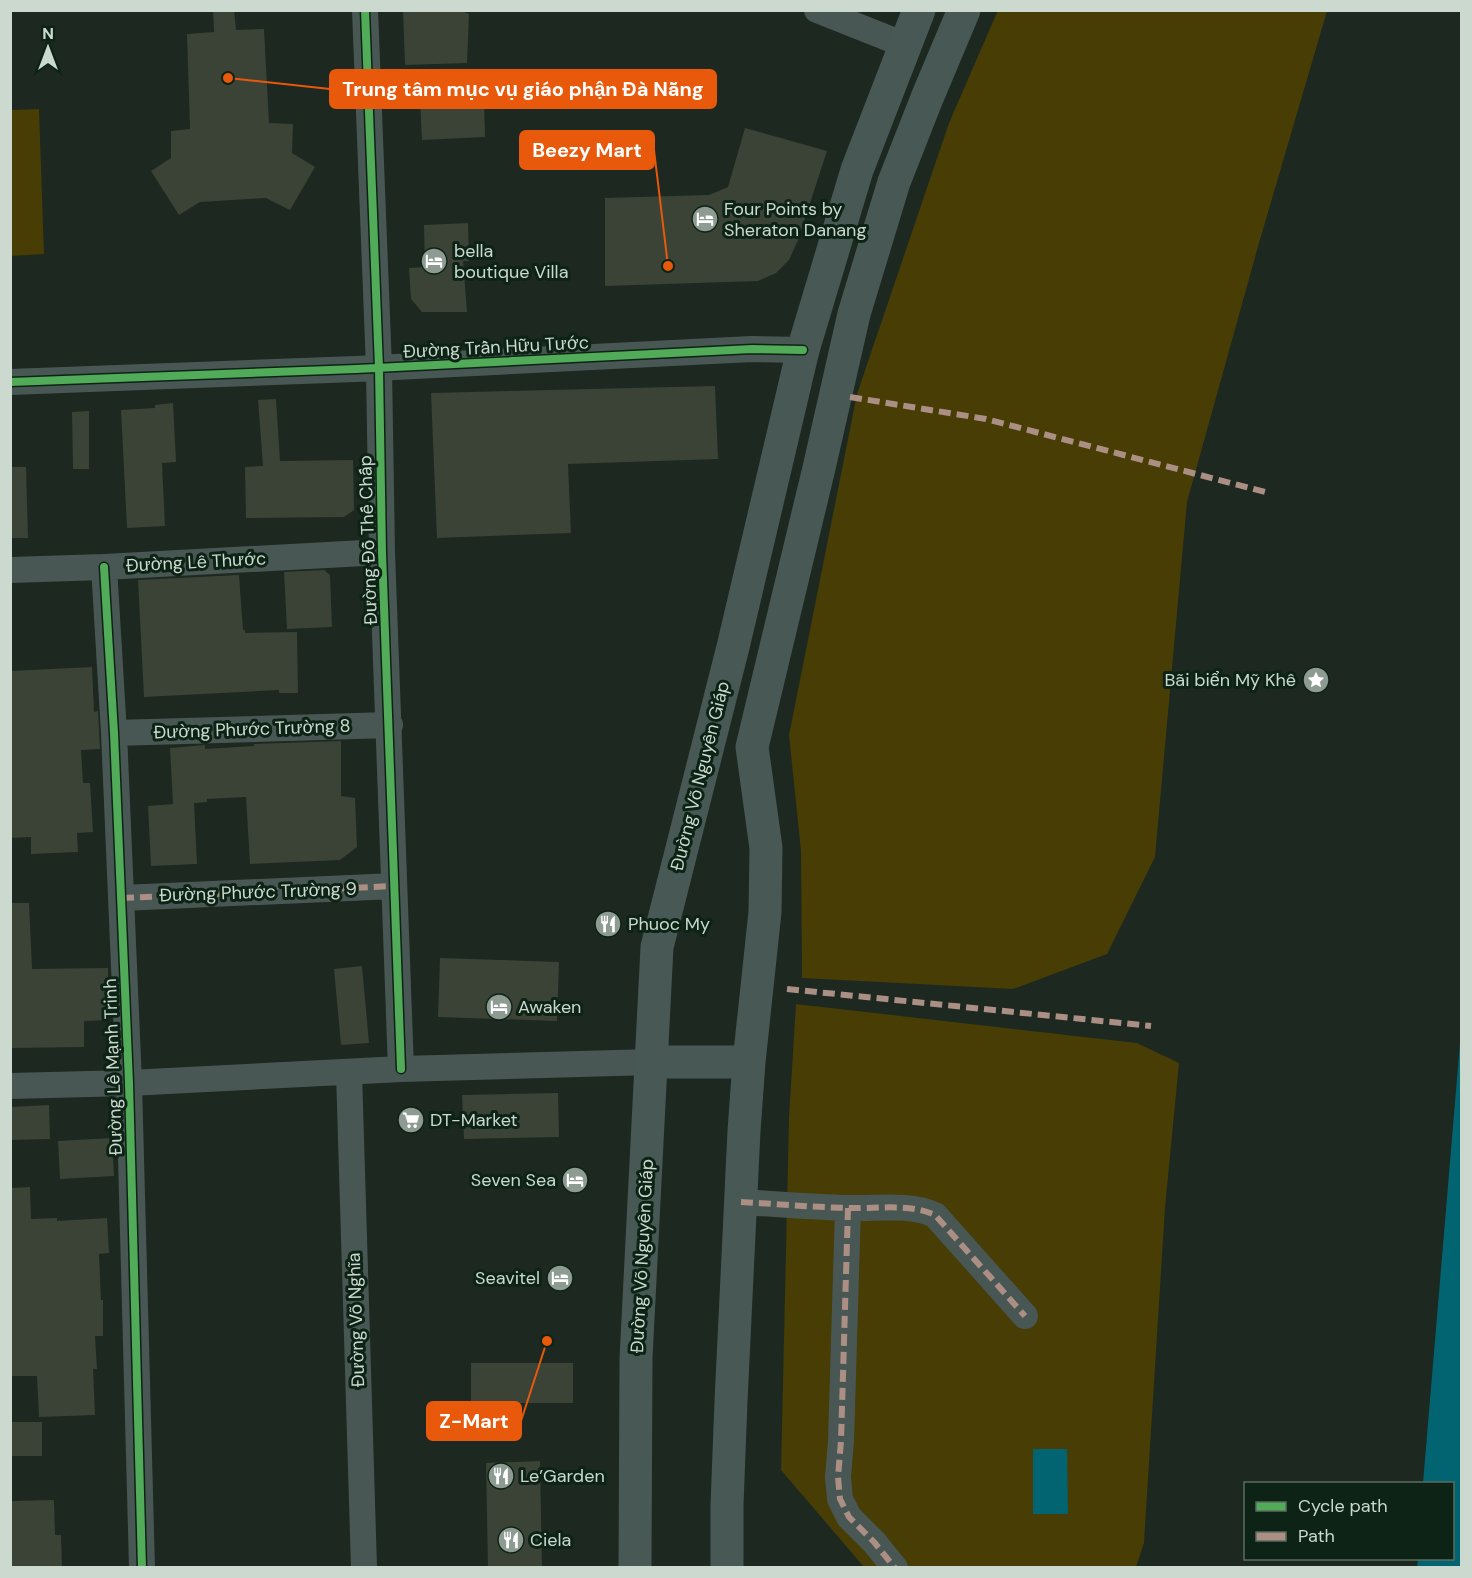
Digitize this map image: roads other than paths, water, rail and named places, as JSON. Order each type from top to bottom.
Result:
[{"type":"main road","name":"Đường Võ Nguyên Giáp","points":[[635,1568],[636,1358],[657,947],[733,647],[803,350],[857,170],[919,10]]},
{"type":"main road","points":[[727,1568],[727,1505],[749,1062],[765,912],[766,848],[752,747],[854,314],[894,182],[964,10]]},
{"type":"main road","points":[[905,45],[943,60]]},
{"type":"main road","points":[[803,350],[843,359]]},
{"type":"main road","points":[[651,1062],[749,1062]]},
{"type":"street","name":"Đường Đỗ Thế Chấp","points":[[365,10],[401,1069]]},
{"type":"street","points":[[817,10],[905,45]]},
{"type":"street","name":"Đường Trần Hữu Tước","points":[[10,382],[378,368],[752,349],[803,350]]},
{"type":"street","name":"Đường Lê Thước","points":[[10,570],[382,552]]},
{"type":"street","name":"Đường Lê Mạnh Trinh","points":[[104,567],[122,897],[142,1568]]},
{"type":"street","name":"Đường Phước Trường 8","points":[[114,734],[390,725]]},
{"type":"street","name":"Đường Phước Trường 9","points":[[122,897],[394,886]]},
{"type":"street","points":[[10,1086],[129,1083],[401,1069],[651,1062]]},
{"type":"street","name":"Đường Võ Nghĩa","points":[[348,1072],[364,1568]]},
{"type":"street","points":[[741,1202],[924,1210],[935,1215],[1025,1316]]},
{"type":"street","points":[[848,1208],[842,1429],[838,1477],[840,1499],[849,1516],[895,1568]]},
{"type":"water","points":[[1461,1031],[1461,1567],[1417,1567],[1418,1560],[1454,1560],[1454,1482],[1423,1482]]},
{"type":"water","points":[[1033,1449],[1067,1449],[1068,1514],[1033,1514]]},
{"type":"place","name":"Trung tâm mục vụ giáo phận Đà Nẵng","points":[[228,78]]},
{"type":"place","name":"Four Points by Sheraton Danang","points":[[705,219]]},
{"type":"place","name":"bella boutique Villa","points":[[434,261]]},
{"type":"place","name":"Beezy Mart","points":[[668,266]]},
{"type":"place","name":"Bãi biển Mỹ Khê","points":[[1316,680]]},
{"type":"place","name":"Phuoc My","points":[[608,924]]},
{"type":"place","name":"Awaken","points":[[499,1007]]},
{"type":"place","name":"DT-Market","points":[[411,1120]]},
{"type":"place","name":"Seven Sea","points":[[575,1180]]},
{"type":"place","name":"Seavitel","points":[[560,1278]]},
{"type":"place","name":"Z-Mart","points":[[547,1341]]},
{"type":"place","name":"Le’Garden","points":[[501,1476]]},
{"type":"place","name":"Ciela","points":[[511,1540]]}]
